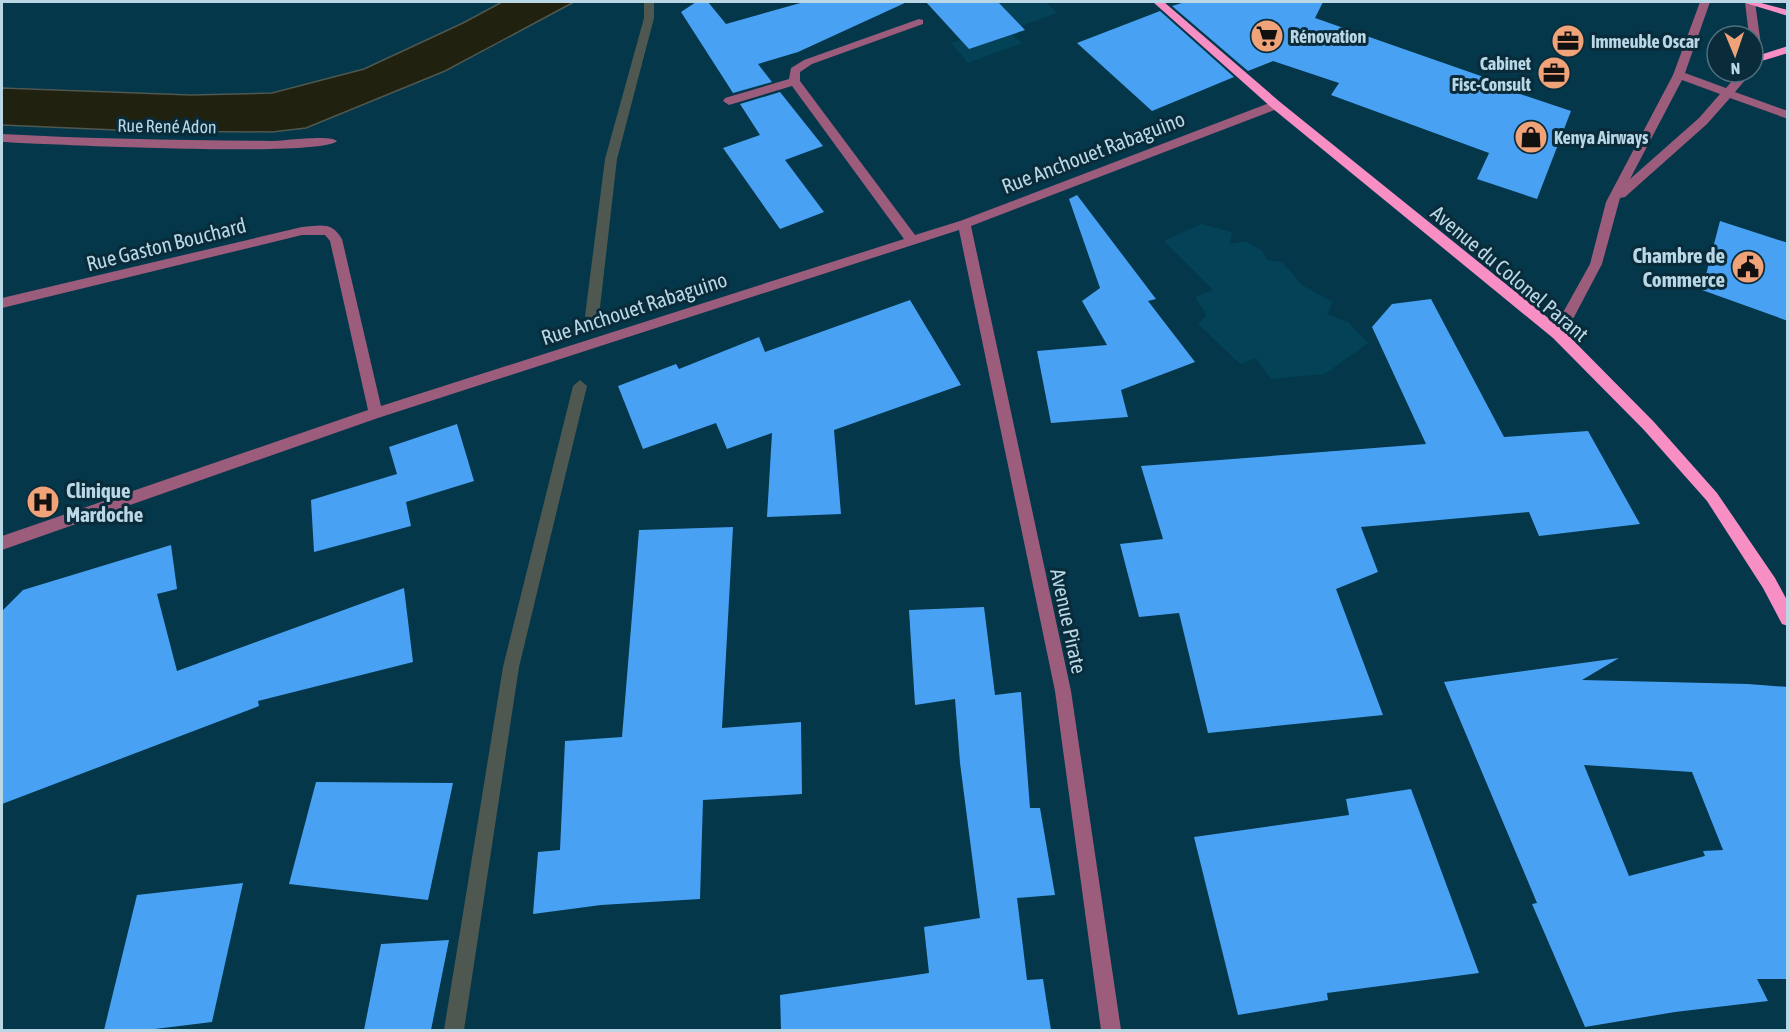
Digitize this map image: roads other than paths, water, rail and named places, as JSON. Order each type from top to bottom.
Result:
[{"type":"main road","name":"Avenue du Colonel Parant","points":[[1158,2],[1276,105],[1557,334],[1649,426],[1712,497],[1769,583],[1788,619]]},
{"type":"main road","points":[[1749,2],[1788,13]]},
{"type":"main road","points":[[1765,57],[1788,49]]},
{"type":"street","points":[[1557,334],[1596,264],[1612,202],[1679,75],[1705,2]]},
{"type":"street","points":[[1749,2],[1751,24]]},
{"type":"street","points":[[913,241],[794,81],[795,70],[808,62],[919,22]]},
{"type":"street","points":[[1679,75],[1788,115]]},
{"type":"street","points":[[729,101],[794,81]]},
{"type":"street","points":[[1612,202],[1703,121],[1736,84]]},
{"type":"street","name":"Rue Anchouet Rabaguino","points":[[2,543],[376,413],[964,224],[1276,105]]},
{"type":"street","name":"Rue René Adon","points":[[2,138],[96,143],[290,146],[331,141]]},
{"type":"street","name":"Avenue Pirate","points":[[964,224],[1063,691],[1111,1030]]},
{"type":"street","name":"Rue Gaston Bouchard","points":[[2,303],[302,231],[328,230],[336,238],[376,413]]},
{"type":"waterway","points":[[592,316],[611,159],[649,18],[649,2]]},
{"type":"waterway","points":[[454,1030],[511,667],[580,386]]},
{"type":"place","name":"Rénovation","points":[[1267,36]]},
{"type":"place","name":"Immeuble Oscar","points":[[1568,41]]},
{"type":"place","name":"Cabinet Fisc-Consult","points":[[1554,73]]},
{"type":"place","name":"Kenya Airways","points":[[1531,137]]},
{"type":"place","name":"Chambre de Commerce","points":[[1748,267]]},
{"type":"place","name":"Clinique Mardoche","points":[[43,502]]}]
